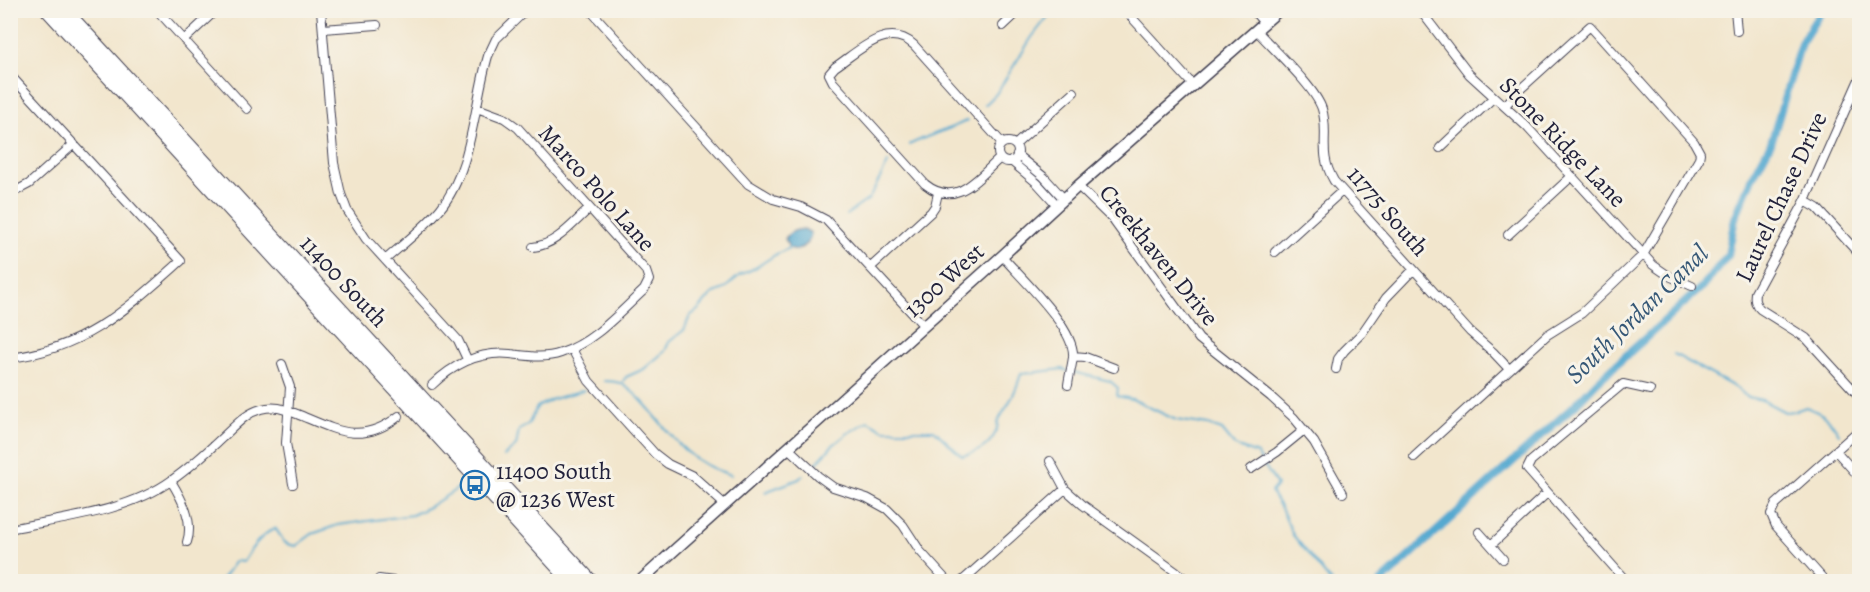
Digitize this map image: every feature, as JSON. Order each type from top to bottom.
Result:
[{"type":"main road","name":"11400 South","points":[[48,10],[572,582]]},
{"type":"main road","name":"11400 South","points":[[64,10],[591,582]]},
{"type":"street","points":[[157,10],[247,109]]},
{"type":"street","points":[[184,40],[216,10]]},
{"type":"street","points":[[321,10],[334,163],[340,194],[355,225],[458,340],[467,359]]},
{"type":"street","points":[[385,260],[440,210],[453,189],[462,166],[492,47],[502,32],[526,10]]},
{"type":"street","points":[[590,10],[748,184],[773,199],[801,207],[826,220],[924,326]]},
{"type":"street","points":[[1003,26],[1020,10]]},
{"type":"street","points":[[1125,10],[1193,85]]},
{"type":"street","name":"11775 South","points":[[1253,10],[1260,27],[1318,100],[1324,120],[1325,162],[1342,191],[1477,341],[1493,352],[1509,369]]},
{"type":"street","name":"1300 West","points":[[639,582],[1078,186],[1279,10]]},
{"type":"street","name":"Stone Ridge Lane","points":[[1420,10],[1468,74],[1527,126],[1643,255],[1661,271],[1692,286]]},
{"type":"street","points":[[1735,10],[1737,31]]},
{"type":"street","points":[[322,29],[377,25]]},
{"type":"street","points":[[1414,457],[1555,328],[1582,313],[1643,255],[1697,165],[1700,153],[1694,142],[1590,26],[1505,105]]},
{"type":"street","points":[[1000,158],[963,190],[947,194],[939,193],[925,184],[833,82],[829,74],[835,67],[880,38],[891,35],[904,38],[914,45],[1002,143]]},
{"type":"street","points":[[10,75],[181,261],[127,308],[98,328],[57,347],[10,358]]},
{"type":"street","name":"Laurel Chase Drive","points":[[1860,77],[1805,201],[1755,293],[1755,302],[1760,309],[1806,338],[1860,397]]},
{"type":"street","points":[[1015,144],[1074,92]]},
{"type":"street","points":[[1440,148],[1494,97]]},
{"type":"street","name":"Marco Polo Lane","points":[[432,386],[449,370],[467,359],[494,354],[526,357],[548,356],[572,349],[604,327],[645,290],[649,280],[646,271],[511,123],[496,114],[477,108]]},
{"type":"street","points":[[1014,158],[1005,161],[1000,158],[998,148],[1007,141],[1015,144]]},
{"type":"street","points":[[10,194],[36,179],[74,144]]},
{"type":"street","points":[[1014,158],[1017,148],[1015,144]]},
{"type":"street","points":[[1014,158],[1037,183],[1061,202]]},
{"type":"street","points":[[1508,235],[1572,176]]},
{"type":"street","name":"Creekhaven Drive","points":[[1078,186],[1113,220],[1199,339],[1294,418],[1314,442],[1343,493]]},
{"type":"street","points":[[1275,252],[1342,191]]},
{"type":"street","points":[[871,267],[932,212],[939,193]]},
{"type":"street","points":[[1805,201],[1817,208],[1860,255]]},
{"type":"street","points":[[533,247],[544,246],[553,241],[589,208]]},
{"type":"street","points":[[1002,256],[1061,322],[1068,336],[1073,356],[1068,385]]},
{"type":"street","points":[[1336,369],[1338,359],[1362,333],[1386,297],[1413,270]]},
{"type":"street","points":[[572,349],[590,381],[655,454],[668,464],[693,476],[724,504]]},
{"type":"street","points":[[1073,356],[1085,357],[1114,368]]},
{"type":"street","points":[[282,364],[290,387],[286,443],[292,484]]},
{"type":"street","points":[[1627,582],[1527,469],[1531,461],[1623,384],[1650,390]]},
{"type":"street","points":[[10,529],[124,504],[148,494],[171,481],[249,414],[267,407],[280,407],[344,432],[355,434],[378,430],[399,416]]},
{"type":"street","points":[[1826,582],[1776,526],[1771,514],[1776,504],[1860,429]]},
{"type":"street","points":[[1251,469],[1304,430]]},
{"type":"street","points":[[788,448],[818,477],[833,487],[867,498],[887,509],[903,525],[920,551],[948,582]]},
{"type":"street","points":[[1836,451],[1860,478]]},
{"type":"street","points":[[1050,461],[1065,489],[1083,505],[1188,581]]},
{"type":"street","points":[[171,481],[190,523],[187,542]]},
{"type":"street","points":[[961,582],[1065,489]]},
{"type":"street","points":[[1491,545],[1547,493]]},
{"type":"street","points":[[1479,532],[1503,559]]},
{"type":"street","points":[[379,579],[401,582]]},
{"type":"water","points":[[804,229],[811,233],[807,243],[797,250],[789,248],[785,239],[787,236],[793,231]]},
{"type":"waterway","points":[[985,105],[996,94],[1032,37],[1053,10]]},
{"type":"waterway","name":"South Jordan Canal","points":[[1381,582],[1703,286],[1728,255],[1735,218],[1750,182],[1771,143],[1801,43],[1822,10]]},
{"type":"waterway","points":[[909,145],[968,120]]},
{"type":"waterway","points":[[846,215],[869,199],[888,163]]},
{"type":"waterway","points":[[621,384],[626,377],[644,369],[665,351],[669,342],[684,330],[690,316],[712,294],[724,289],[740,275],[791,247]]},
{"type":"waterway","points":[[1674,354],[1738,389],[1747,397],[1762,400],[1785,412],[1806,407],[1818,412],[1829,420],[1839,434]]},
{"type":"waterway","points":[[816,464],[832,446],[868,421],[884,430],[934,430],[962,456],[973,453],[986,446],[993,437],[1021,374],[1063,369],[1067,371]]},
{"type":"waterway","points":[[1073,372],[1110,381],[1118,388],[1117,396],[1132,399],[1176,420],[1208,425],[1222,430],[1235,446],[1257,454],[1277,485],[1271,492],[1293,535],[1331,582]]},
{"type":"waterway","points":[[604,381],[620,383],[631,391],[691,455],[707,466],[731,475]]},
{"type":"waterway","points":[[504,456],[516,446],[519,430],[528,425],[537,407],[553,399],[584,390]]},
{"type":"waterway","points":[[765,492],[799,479],[803,475]]},
{"type":"waterway","points":[[220,582],[235,561],[243,562],[257,542],[275,528],[284,542],[296,546],[312,534],[338,525],[412,515],[463,485]]},
{"type":"place","name":"11400 South @ 1236 West","points":[[475,485]]}]
